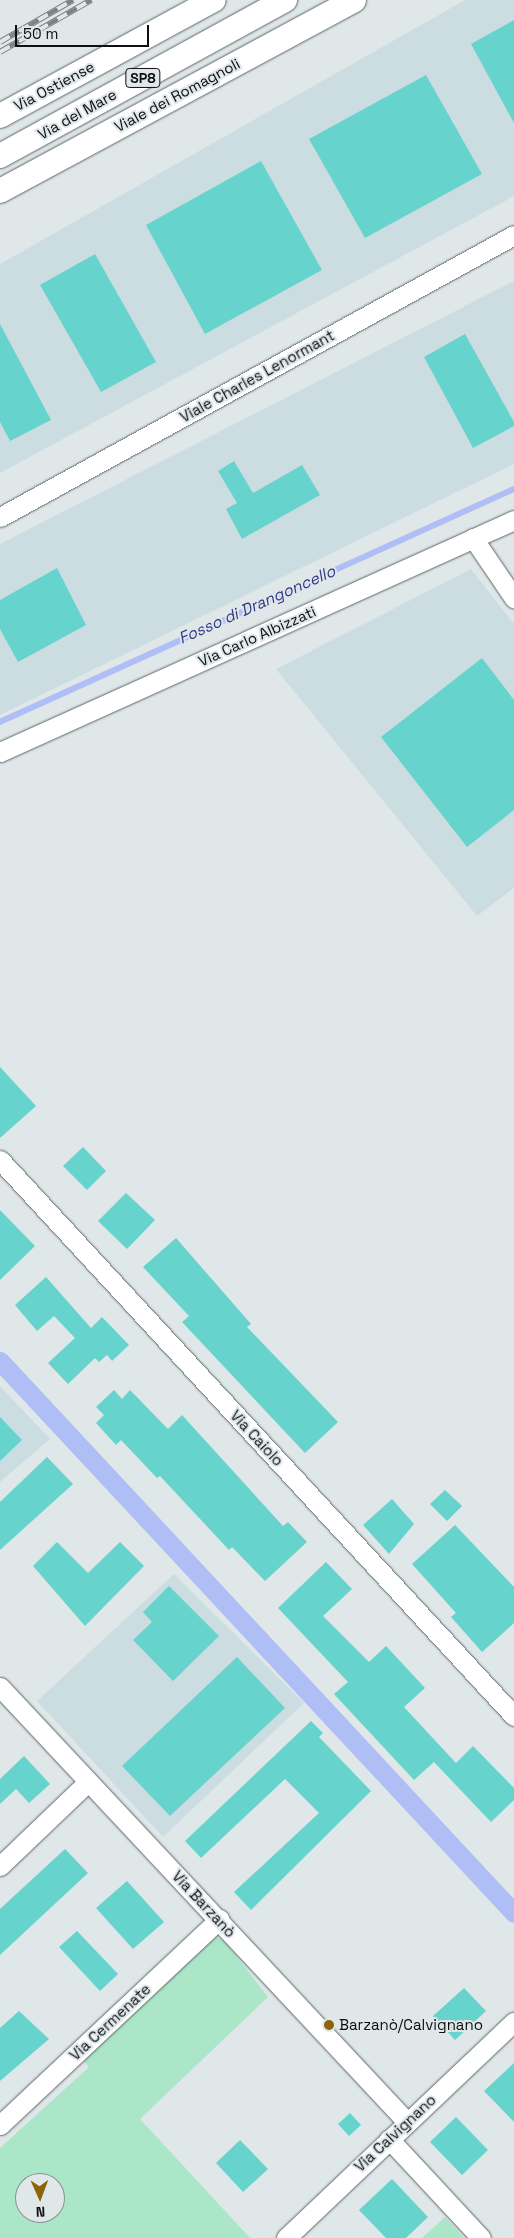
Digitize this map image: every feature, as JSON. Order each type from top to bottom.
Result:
[{"type":"main road","name":"Via Ostiense","points":[[0,116],[214,0]]},
{"type":"main road","name":"Via del Mare","points":[[0,156],[285,0]]},
{"type":"main road","name":"Viale dei Romagnoli","points":[[0,191],[354,0]]},
{"type":"street","name":"Viale Charles Lenormant","points":[[0,517],[514,235]]},
{"type":"street","name":"Via Carlo Albizzati","points":[[0,752],[514,520]]},
{"type":"street","points":[[473,538],[514,598]]},
{"type":"street","name":"Via Caiolo","points":[[0,1160],[514,1716]]},
{"type":"street","name":"Via Barzanò","points":[[0,1686],[407,2122]]},
{"type":"street","points":[[0,1866],[88,1782]]},
{"type":"street","name":"Via Cermenate","points":[[0,2125],[219,1919]]},
{"type":"street","name":"Via Calvignano","points":[[286,2238],[407,2122],[511,2030]]},
{"type":"street","points":[[389,2139],[481,2238]]},
{"type":"shaded area","points":[[465,0],[514,0],[514,196],[0,473],[0,264]]},
{"type":"shaded area","points":[[514,281],[514,464],[0,715],[0,544]]},
{"type":"shaded area","points":[[471,569],[514,624],[514,888],[477,916],[276,669]]},
{"type":"shaded area","points":[[0,1386],[50,1439],[0,1482]]},
{"type":"shaded area","points":[[174,1574],[304,1703],[163,1837],[37,1701]]},
{"type":"green space","points":[[211,1936],[224,1940],[268,1997],[140,2119],[250,2238],[0,2238],[0,2148],[89,2067],[81,2059]]},
{"type":"green space","points":[[445,2217],[464,2238],[422,2238]]},
{"type":"building","points":[[514,20],[514,123],[471,44]]},
{"type":"building","points":[[426,75],[482,174],[365,238],[309,139]]},
{"type":"building","points":[[261,161],[322,270],[205,334],[146,225]]},
{"type":"building","points":[[95,254],[156,362],[101,392],[40,285]]},
{"type":"building","points":[[0,324],[51,420],[10,441],[0,422]]},
{"type":"building","points":[[465,334],[514,422],[514,426],[473,448],[424,357]]},
{"type":"building","points":[[234,461],[253,493],[302,465],[320,495],[242,539],[226,509],[237,503],[218,471]]},
{"type":"building","points":[[57,568],[86,625],[18,662],[0,629],[0,600]]},
{"type":"building","points":[[482,658],[514,700],[514,810],[467,847],[381,737]]},
{"type":"building","points":[[0,1067],[36,1106],[0,1138]]},
{"type":"building","points":[[83,1147],[106,1171],[87,1190],[63,1166]]},
{"type":"building","points":[[126,1193],[155,1220],[127,1249],[98,1221]]},
{"type":"building","points":[[0,1210],[35,1246],[0,1280]]},
{"type":"building","points":[[176,1238],[251,1324],[247,1327],[338,1422],[305,1453],[182,1322],[189,1316],[143,1267]]},
{"type":"building","points":[[46,1277],[91,1328],[102,1317],[129,1345],[112,1361],[107,1355],[99,1362],[95,1358],[68,1384],[48,1363],[75,1338],[54,1316],[37,1331],[15,1305]]},
{"type":"building","points":[[114,1390],[122,1399],[130,1390],[168,1429],[182,1415],[283,1526],[288,1522],[307,1542],[265,1581],[232,1547],[229,1550],[160,1476],[157,1478],[121,1440],[116,1445],[96,1423],[104,1415],[96,1407]]},
{"type":"building","points":[[0,1417],[22,1440],[0,1461]]},
{"type":"building","points":[[47,1457],[73,1484],[0,1550],[0,1502]]},
{"type":"building","points":[[445,1490],[462,1506],[447,1521],[430,1504]]},
{"type":"building","points":[[392,1499],[414,1524],[389,1554],[363,1525]]},
{"type":"building","points":[[455,1525],[514,1587],[514,1623],[482,1652],[451,1617],[456,1613],[412,1564]]},
{"type":"building","points":[[57,1542],[88,1573],[120,1542],[144,1566],[85,1626],[33,1566]]},
{"type":"building","points":[[326,1562],[352,1589],[323,1616],[369,1662],[386,1646],[425,1688],[404,1707],[456,1763],[473,1746],[514,1788],[514,1800],[491,1822],[434,1762],[414,1780],[334,1694],[348,1682],[278,1608]]},
{"type":"building","points":[[169,1586],[219,1636],[173,1681],[133,1640],[152,1622],[143,1612]]},
{"type":"building","points":[[237,1657],[285,1708],[170,1816],[122,1766]]},
{"type":"building","points":[[311,1721],[323,1733],[319,1737],[371,1791],[251,1910],[234,1892],[319,1813],[285,1779],[201,1858],[185,1841]]},
{"type":"building","points":[[24,1756],[50,1784],[29,1803],[16,1789],[0,1804],[0,1779]]},
{"type":"building","points":[[65,1849],[88,1873],[0,1955],[0,1909]]},
{"type":"building","points":[[127,1881],[164,1922],[133,1949],[96,1908]]},
{"type":"building","points":[[77,1931],[118,1974],[100,1991],[59,1947]]},
{"type":"building","points":[[464,1988],[486,2011],[455,2040],[433,2016]]},
{"type":"building","points":[[19,2011],[49,2039],[0,2081],[0,2028]]},
{"type":"building","points":[[514,2063],[514,2122],[484,2091]]},
{"type":"building","points":[[350,2113],[361,2125],[349,2136],[338,2124]]},
{"type":"building","points":[[456,2117],[488,2150],[462,2175],[430,2142]]},
{"type":"building","points":[[240,2140],[268,2169],[243,2192],[216,2163]]},
{"type":"building","points":[[392,2179],[428,2217],[406,2238],[386,2238],[359,2210]]},
{"type":"waterway","name":"Fosso di Drangoncello","points":[[0,722],[514,489]]},
{"type":"waterway","points":[[0,1361],[514,1913]]},
{"type":"railway","points":[[0,42],[73,0]]},
{"type":"railway","points":[[0,52],[91,0]]},
{"type":"place","name":"Barzanò/Calvignano","points":[[329,2025]]}]
